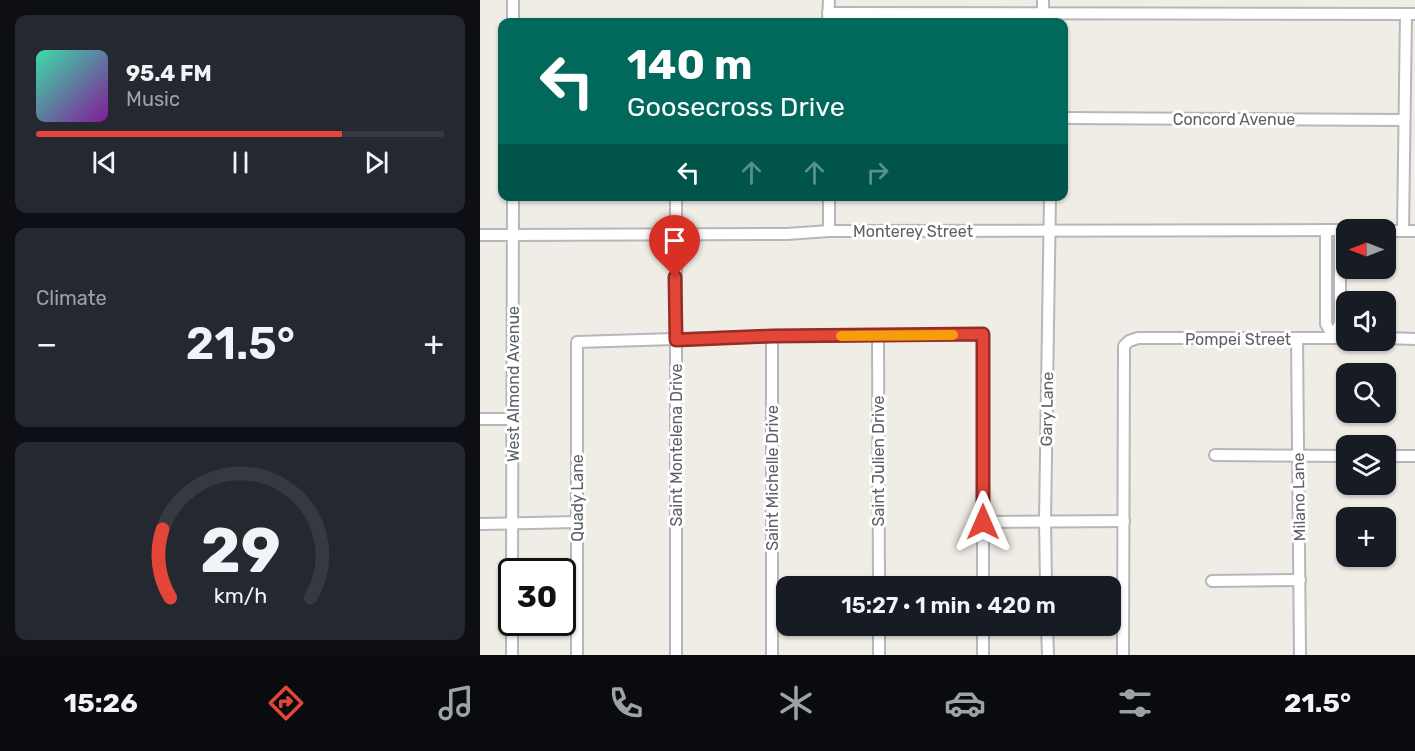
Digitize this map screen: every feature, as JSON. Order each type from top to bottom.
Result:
[{"type":"street","points":[[513,0],[513,18]]},
{"type":"street","points":[[829,0],[828,18],[1411,14],[1404,120],[1403,231]]},
{"type":"street","points":[[1042,0],[1043,18]]},
{"type":"street","name":"Concord Avenue","points":[[1068,118],[1404,120]]},
{"type":"street","name":"West Almond Avenue","points":[[512,558],[513,201]]},
{"type":"street","name":"Saint Montelena Drive","points":[[676,201],[676,655]]},
{"type":"street","points":[[829,201],[829,231]]},
{"type":"street","name":"Gary Lane","points":[[1047,576],[1045,520],[1050,201]]},
{"type":"street","points":[[1326,230],[1326,324],[1333,337]]},
{"type":"street","name":"Monterey Street","points":[[480,234],[675,235],[787,234],[829,231],[1336,230]]},
{"type":"street","points":[[1396,231],[1415,231]]},
{"type":"street","points":[[1333,337],[1340,323],[1341,279]]},
{"type":"street","points":[[676,340],[772,336],[983,334],[983,576]]},
{"type":"street","name":"Saint Julien Drive","points":[[878,335],[879,576]]},
{"type":"street","name":"Saint Michelle Drive","points":[[772,336],[772,655]]},
{"type":"street","name":"Pompei Street","points":[[1124,521],[1124,346],[1129,341],[1138,338],[1336,337]]},
{"type":"street","points":[[1396,338],[1415,339]]},
{"type":"street","name":"Milano Lane","points":[[1297,339],[1299,655]]},
{"type":"street","name":"Quady Lane","points":[[577,655],[577,342],[676,340]]},
{"type":"street","points":[[480,419],[513,419]]},
{"type":"street","points":[[1215,454],[1336,456]]},
{"type":"street","points":[[1396,456],[1415,456]]},
{"type":"street","points":[[983,522],[1124,521],[1123,655]]},
{"type":"street","points":[[480,524],[577,522]]},
{"type":"street","points":[[1212,581],[1300,580]]},
{"type":"street","points":[[512,636],[512,655]]},
{"type":"street","points":[[879,636],[879,655]]},
{"type":"street","points":[[983,636],[983,655]]},
{"type":"street","points":[[1047,636],[1048,655]]},
{"type":"slow traffic","points":[[841,336],[953,335]]},
{"type":"route","points":[[675,277],[676,340],[772,336],[983,334],[983,522]]}]
